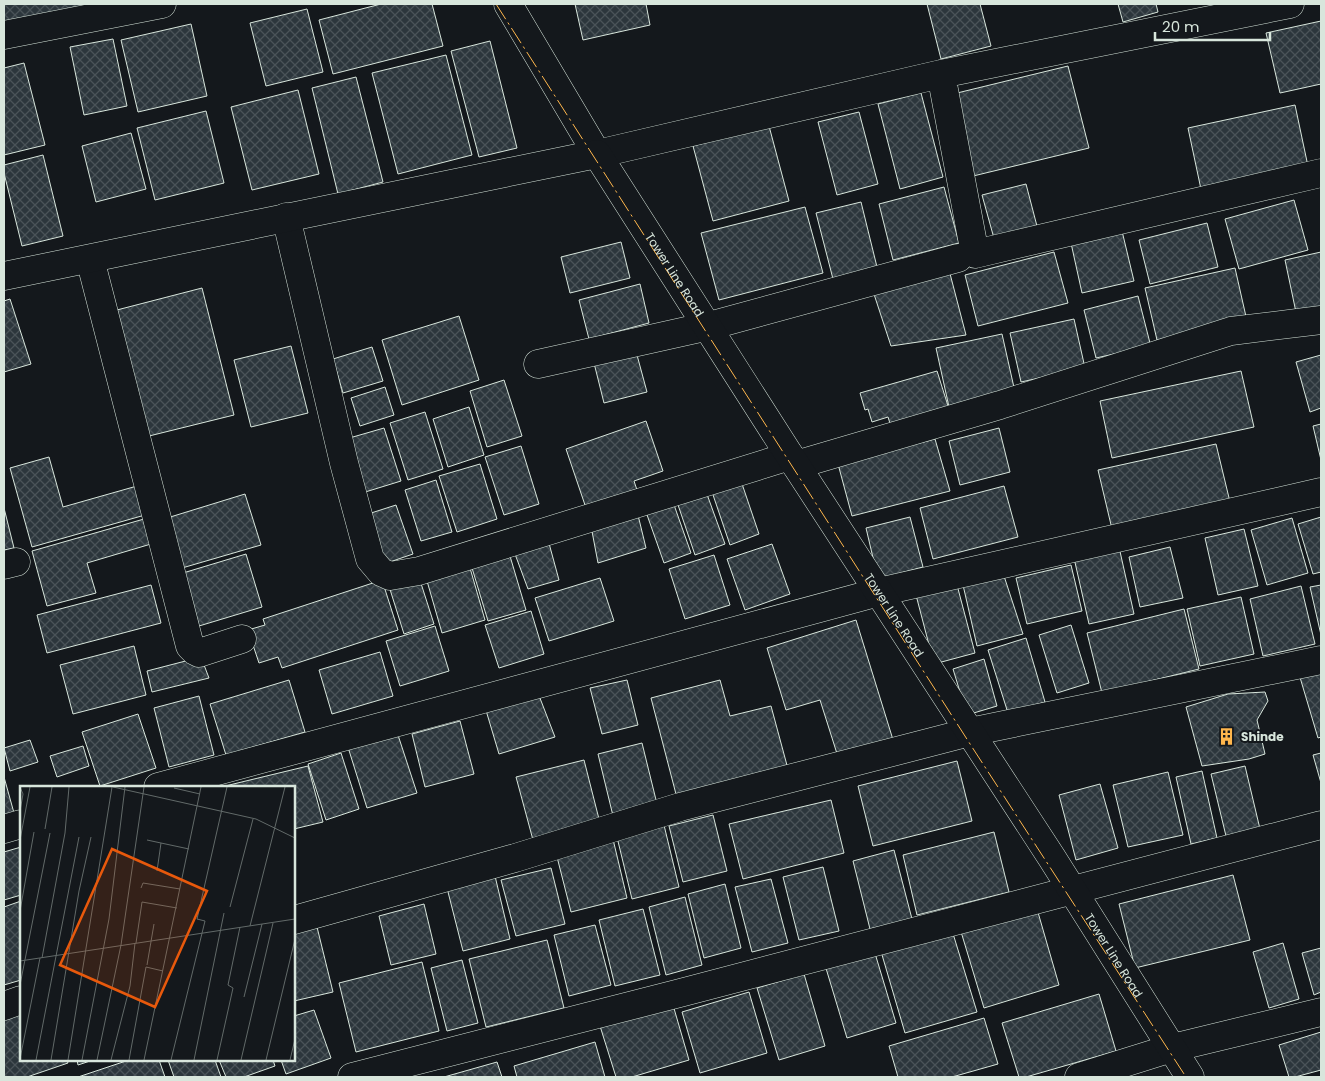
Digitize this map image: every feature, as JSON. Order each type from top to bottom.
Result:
[{"type":"street","points":[[4,35],[162,4]]},
{"type":"street","name":"Tower Line Road","points":[[508,4],[597,154],[709,326],[793,461],[1072,890],[1190,1077]]},
{"type":"street","points":[[4,276],[597,154],[941,74],[1290,4]]},
{"type":"street","points":[[941,74],[975,254],[1321,173]]},
{"type":"street","points":[[286,217],[349,482],[370,559],[381,572],[390,576],[419,571],[793,461],[1000,405],[1231,331],[1321,320]]},
{"type":"street","points":[[538,364],[709,326],[958,258]]},
{"type":"street","points":[[90,259],[190,646],[194,652],[199,653],[242,639]]},
{"type":"street","points":[[162,786],[879,592],[1321,492]]},
{"type":"street","points":[[295,920],[515,858],[680,807],[970,732],[1321,660]]},
{"type":"street","points":[[4,829],[20,824]]},
{"type":"street","points":[[352,1077],[690,991],[1321,825]]},
{"type":"street","points":[[4,1006],[20,1000]]},
{"type":"street","points":[[1079,1077],[1172,1048],[1321,1012]]},
{"type":"building","points":[[4,4],[81,4],[82,8],[4,21]]},
{"type":"building","points":[[381,4],[432,4],[443,46],[333,74],[319,20]]},
{"type":"building","points":[[575,4],[646,4],[650,25],[583,40]]},
{"type":"building","points":[[927,4],[980,4],[991,46],[941,59]]},
{"type":"building","points":[[1118,4],[1156,4],[1158,12],[1123,22]]},
{"type":"building","points":[[307,9],[323,72],[266,86],[250,23]]},
{"type":"building","points":[[1321,21],[1321,84],[1280,93],[1266,33]]},
{"type":"building","points":[[191,24],[207,96],[138,112],[121,40]]},
{"type":"building","points":[[113,39],[127,106],[84,115],[70,47]]},
{"type":"building","points":[[490,41],[517,148],[479,157],[451,51]]},
{"type":"building","points":[[446,55],[472,155],[398,174],[372,73]]},
{"type":"building","points":[[24,63],[45,145],[4,155],[4,68]]},
{"type":"building","points":[[1068,66],[1089,148],[969,177],[953,94]]},
{"type":"building","points":[[356,77],[383,182],[338,194],[312,88]]},
{"type":"building","points":[[298,90],[319,174],[252,190],[231,107]]},
{"type":"building","points":[[921,93],[943,177],[900,189],[878,104]]},
{"type":"building","points":[[1295,105],[1309,171],[1202,194],[1188,128]]},
{"type":"building","points":[[206,111],[224,183],[155,200],[137,128]]},
{"type":"building","points":[[859,112],[878,184],[837,195],[818,122]]},
{"type":"building","points":[[769,126],[789,201],[713,221],[693,146]]},
{"type":"building","points":[[131,133],[146,189],[96,202],[82,146]]},
{"type":"building","points":[[43,155],[63,236],[22,246],[4,173],[4,165]]},
{"type":"building","points":[[1026,184],[1038,230],[995,242],[982,195]]},
{"type":"building","points":[[944,187],[959,243],[893,260],[879,204]]},
{"type":"building","points":[[1294,200],[1308,250],[1239,269],[1225,219]]},
{"type":"building","points":[[861,202],[877,267],[833,279],[816,213]]},
{"type":"building","points":[[805,207],[823,273],[719,300],[701,233]]},
{"type":"building","points":[[1207,223],[1218,267],[1150,284],[1139,240]]},
{"type":"building","points":[[1122,231],[1134,281],[1082,293],[1071,243]]},
{"type":"building","points":[[621,242],[630,278],[570,293],[561,257]]},
{"type":"building","points":[[1054,252],[1068,303],[978,326],[965,275]]},
{"type":"building","points":[[1321,252],[1321,312],[1297,317],[1285,260]]},
{"type":"building","points":[[948,266],[966,335],[891,346],[871,285]]},
{"type":"building","points":[[1235,268],[1247,321],[1157,340],[1145,288]]},
{"type":"building","points":[[640,284],[649,323],[589,339],[579,300]]},
{"type":"building","points":[[202,288],[234,415],[145,437],[113,311]]},
{"type":"building","points":[[1138,296],[1151,347],[1115,360],[1114,354],[1096,358],[1084,310]]},
{"type":"building","points":[[10,299],[31,364],[4,372],[4,301]]},
{"type":"building","points":[[459,316],[479,380],[402,405],[382,340]]},
{"type":"building","points":[[1074,319],[1085,368],[1021,382],[1010,333]]},
{"type":"building","points":[[1002,334],[1015,392],[949,407],[936,348]]},
{"type":"building","points":[[634,344],[647,392],[604,403],[592,355]]},
{"type":"building","points":[[291,346],[308,413],[251,427],[234,360]]},
{"type":"building","points":[[372,347],[383,381],[343,393],[333,359]]},
{"type":"building","points":[[1321,355],[1321,408],[1310,412],[1296,362]]},
{"type":"building","points":[[937,371],[949,409],[893,433],[888,417],[872,422],[868,409],[865,410],[860,393]]},
{"type":"building","points":[[1241,371],[1254,427],[1112,458],[1100,401]]},
{"type":"building","points":[[504,380],[522,436],[487,447],[470,391]]},
{"type":"building","points":[[385,387],[394,415],[360,426],[351,398]]},
{"type":"building","points":[[469,407],[484,455],[448,467],[433,419]]},
{"type":"building","points":[[425,412],[443,469],[408,480],[390,423]]},
{"type":"building","points":[[646,421],[663,471],[634,481],[637,490],[586,508],[566,449]]},
{"type":"building","points":[[1321,424],[1321,460],[1313,426]]},
{"type":"building","points":[[384,428],[401,481],[362,493],[346,439]]},
{"type":"building","points":[[999,428],[1010,472],[960,485],[949,441]]},
{"type":"building","points":[[935,439],[950,491],[852,516],[838,464]]},
{"type":"building","points":[[1216,444],[1230,502],[1112,529],[1098,470]]},
{"type":"building","points":[[521,446],[539,504],[504,515],[485,457]]},
{"type":"building","points":[[49,457],[63,507],[137,486],[145,515],[32,547],[10,468]]},
{"type":"building","points":[[480,464],[497,519],[457,532],[439,476]]},
{"type":"building","points":[[738,472],[759,534],[730,545],[709,483]]},
{"type":"building","points":[[436,480],[452,532],[421,541],[405,490]]},
{"type":"building","points":[[704,486],[725,544],[695,555],[675,496]]},
{"type":"building","points":[[1004,486],[1018,537],[933,559],[920,508]]},
{"type":"building","points":[[245,494],[261,545],[182,568],[167,518]]},
{"type":"building","points":[[673,502],[691,553],[664,563],[646,512]]},
{"type":"building","points":[[396,505],[413,554],[381,565],[365,515]]},
{"type":"building","points":[[4,508],[14,548],[4,550]]},
{"type":"building","points":[[637,511],[646,548],[598,563],[591,526]]},
{"type":"building","points":[[910,517],[923,567],[878,579],[866,528]]},
{"type":"building","points":[[1321,517],[1321,572],[1313,574],[1298,524]]},
{"type":"building","points":[[1292,518],[1308,573],[1267,585],[1251,530]]},
{"type":"building","points":[[144,519],[151,544],[87,563],[96,593],[47,606],[32,551]]},
{"type":"building","points":[[1244,529],[1258,586],[1218,595],[1205,538]]},
{"type":"building","points":[[547,536],[559,580],[528,589],[512,546]]},
{"type":"building","points":[[772,544],[790,594],[745,610],[727,559]]},
{"type":"building","points":[[507,546],[526,610],[488,621],[469,558]]},
{"type":"building","points":[[1119,547],[1134,614],[1089,624],[1074,558]]},
{"type":"building","points":[[1170,547],[1183,598],[1140,607],[1129,557]]},
{"type":"building","points":[[246,554],[262,607],[199,626],[183,573]]},
{"type":"building","points":[[714,555],[730,605],[685,619],[669,569]]},
{"type":"building","points":[[468,561],[485,620],[442,633],[425,574]]},
{"type":"building","points":[[1071,565],[1082,611],[1027,624],[1016,578]]},
{"type":"building","points":[[418,574],[434,624],[404,634],[388,583]]},
{"type":"building","points":[[1004,576],[1023,634],[977,646],[963,585]]},
{"type":"building","points":[[600,578],[614,621],[549,641],[535,598]]},
{"type":"building","points":[[382,580],[398,630],[282,668],[278,657],[259,663],[248,630],[265,625],[263,619]]},
{"type":"building","points":[[151,585],[161,623],[47,653],[37,615]]},
{"type":"building","points":[[957,585],[975,653],[934,664],[916,595]]},
{"type":"building","points":[[1321,585],[1321,635],[1310,587]]},
{"type":"building","points":[[1301,586],[1315,644],[1263,656],[1250,599]]},
{"type":"building","points":[[1241,597],[1254,654],[1200,666],[1187,609]]},
{"type":"building","points":[[1184,609],[1199,669],[1102,693],[1087,633]]},
{"type":"building","points":[[531,611],[544,654],[499,668],[485,625]]},
{"type":"building","points":[[856,620],[894,743],[839,760],[820,700],[786,710],[767,648]]},
{"type":"building","points":[[1071,625],[1089,683],[1057,693],[1039,635]]},
{"type":"building","points":[[435,626],[449,671],[400,686],[386,641]]},
{"type":"building","points":[[1026,638],[1045,702],[1008,713],[988,650]]},
{"type":"building","points":[[134,646],[146,695],[73,714],[60,665]]},
{"type":"building","points":[[380,652],[393,696],[332,714],[319,670]]},
{"type":"building","points":[[201,657],[209,678],[152,692],[147,671]]},
{"type":"building","points":[[984,659],[997,706],[967,715],[953,669]]},
{"type":"building","points":[[1321,667],[1321,737],[1318,738],[1299,674]]},
{"type":"building","points":[[289,680],[305,732],[226,755],[210,704]]},
{"type":"building","points":[[627,680],[638,725],[602,734],[590,688]]},
{"type":"building","points":[[720,680],[730,716],[771,706],[788,769],[677,798],[651,698]]},
{"type":"building","name":"Shinde","points":[[1265,692],[1268,701],[1257,720],[1265,754],[1249,759],[1202,766],[1186,707],[1228,694]]},
{"type":"building","points":[[538,693],[555,737],[499,754],[485,707]]},
{"type":"building","points":[[199,696],[214,755],[169,767],[154,708]]},
{"type":"building","points":[[138,714],[156,768],[100,786],[82,732]]},
{"type":"building","points":[[460,721],[474,774],[425,787],[412,734]]},
{"type":"building","points":[[396,729],[417,793],[367,808],[347,744]]},
{"type":"building","points":[[30,740],[38,762],[10,771],[4,748]]},
{"type":"building","points":[[642,743],[658,808],[614,820],[598,754]]},
{"type":"building","points":[[83,746],[89,766],[57,777],[50,756]]},
{"type":"building","points":[[341,753],[359,809],[326,820],[308,764]]},
{"type":"building","points":[[1321,753],[1321,783],[1313,755]]},
{"type":"building","points":[[584,760],[600,823],[533,840],[516,777]]},
{"type":"building","points":[[957,761],[972,821],[873,846],[858,786]]},
{"type":"building","points":[[308,766],[323,822],[295,829],[295,786],[225,786]]},
{"type":"building","points":[[1245,766],[1260,829],[1226,836],[1211,774]]},
{"type":"building","points":[[1202,771],[1217,838],[1191,844],[1176,777]]},
{"type":"building","points":[[1168,772],[1183,835],[1128,847],[1113,785]]},
{"type":"building","points":[[4,777],[14,813],[4,816]]},
{"type":"building","points":[[1100,784],[1118,848],[1076,860],[1059,795]]},
{"type":"building","points":[[831,800],[844,853],[743,879],[729,824]]},
{"type":"building","points":[[713,815],[727,871],[683,882],[669,826]]},
{"type":"building","points":[[663,821],[679,887],[632,899],[616,833]]},
{"type":"building","points":[[994,832],[1009,892],[917,915],[903,855]]},
{"type":"building","points":[[612,835],[627,898],[571,912],[555,849]]},
{"type":"building","points":[[20,847],[20,895],[4,900],[4,852]]},
{"type":"building","points":[[894,850],[912,919],[870,929],[853,861]]},
{"type":"building","points":[[823,867],[839,931],[799,940],[783,877]]},
{"type":"building","points":[[551,868],[565,924],[516,936],[501,880]]},
{"type":"building","points":[[1233,875],[1250,940],[1135,968],[1119,904]]},
{"type":"building","points":[[495,876],[510,939],[463,951],[447,888]]},
{"type":"building","points":[[771,879],[788,943],[752,952],[735,887]]},
{"type":"building","points":[[725,884],[741,948],[704,958],[688,894]]},
{"type":"building","points":[[685,897],[702,965],[666,975],[649,907]]},
{"type":"building","points":[[20,901],[20,980],[4,985],[4,907]]},
{"type":"building","points":[[1035,902],[1059,985],[984,1008],[959,925]]},
{"type":"building","points":[[424,904],[436,954],[391,965],[379,916]]},
{"type":"building","points":[[643,909],[660,975],[615,986],[599,920]]},
{"type":"building","points":[[595,925],[611,985],[569,996],[554,935]]},
{"type":"building","points":[[317,927],[333,992],[295,1001],[295,933]]},
{"type":"building","points":[[951,927],[977,1012],[905,1033],[880,948]]},
{"type":"building","points":[[547,940],[564,1008],[486,1027],[469,959]]},
{"type":"building","points":[[1283,943],[1299,999],[1269,1008],[1253,952]]},
{"type":"building","points":[[1321,948],[1321,992],[1314,995],[1302,953]]},
{"type":"building","points":[[874,950],[896,1023],[847,1038],[825,965]]},
{"type":"building","points":[[462,960],[478,1023],[447,1031],[431,968]]},
{"type":"building","points":[[422,962],[439,1031],[356,1052],[339,983]]},
{"type":"building","points":[[804,974],[825,1046],[779,1060],[757,988]]},
{"type":"building","points":[[749,992],[767,1053],[700,1073],[682,1012]]},
{"type":"building","points":[[1099,994],[1116,1051],[1026,1077],[1019,1077],[1002,1023]]},
{"type":"building","points":[[673,1005],[689,1060],[632,1077],[616,1077],[600,1026]]},
{"type":"building","points":[[314,1010],[331,1058],[286,1074],[281,1061],[295,1061],[295,1016]]},
{"type":"building","points":[[20,1013],[20,1061],[67,1061],[68,1063],[27,1077],[4,1077],[4,1018]]},
{"type":"building","points":[[984,1018],[998,1064],[952,1077],[898,1077],[889,1046]]},
{"type":"building","points":[[1321,1032],[1321,1070],[1289,1077],[1279,1045]]},
{"type":"building","points":[[595,1042],[605,1077],[517,1077],[514,1066]]},
{"type":"building","points":[[77,1061],[90,1061],[78,1065]]},
{"type":"building","points":[[126,1061],[159,1061],[165,1077],[78,1077]]},
{"type":"building","points":[[168,1061],[215,1061],[221,1077],[174,1077]]},
{"type":"building","points":[[219,1061],[273,1061],[275,1066],[244,1077],[226,1077]]},
{"type":"building","points":[[497,1062],[502,1077],[444,1077]]},
{"type":"power","points":[[496,4],[972,747],[1186,1077]]},
{"type":"place","name":"Shinde","points":[[1227,737]]}]
